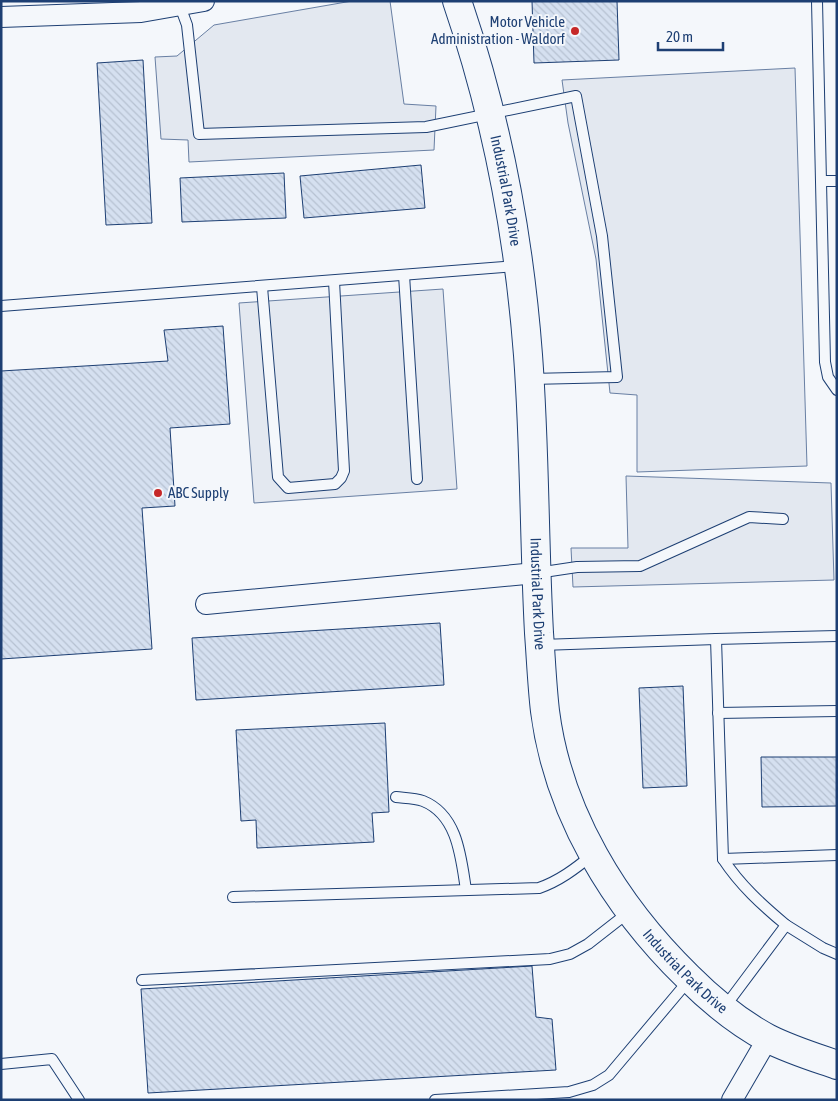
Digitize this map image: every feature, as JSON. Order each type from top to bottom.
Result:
[{"type":"street","points":[[1,17],[142,12],[204,1]]},
{"type":"street","name":"Industrial Park Drive","points":[[457,1],[471,43],[489,113],[514,234],[529,379],[536,574],[545,711],[553,754],[566,796],[604,875],[630,912],[670,960],[690,980],[724,1009],[768,1038],[837,1065]]},
{"type":"street","points":[[206,604],[536,574]]},
{"type":"street","points":[[732,1100],[768,1038]]},
{"type":"lane","points":[[817,1],[825,362],[828,377],[837,390]]},
{"type":"lane","points":[[180,6],[188,25],[199,134],[426,127],[576,96],[602,236],[617,377],[529,379]]},
{"type":"lane","points":[[822,180],[837,181]]},
{"type":"lane","points":[[1,306],[518,266]]},
{"type":"lane","points":[[404,275],[417,479]]},
{"type":"lane","points":[[262,287],[278,477],[288,488],[335,484],[341,478],[344,471],[334,281]]},
{"type":"lane","points":[[536,574],[577,567],[640,566],[749,517],[783,519]]},
{"type":"lane","points":[[540,645],[837,636]]},
{"type":"lane","points":[[716,639],[723,859],[734,876],[759,902],[786,925],[823,948],[837,954]]},
{"type":"lane","points":[[718,713],[837,711]]},
{"type":"lane","points":[[396,797],[420,800],[433,806],[444,815],[456,838],[466,890]]},
{"type":"lane","points":[[233,898],[539,888],[569,874],[593,854]]},
{"type":"lane","points":[[723,859],[837,855]]},
{"type":"lane","points":[[142,980],[550,959],[570,954],[588,944],[630,912]]},
{"type":"lane","points":[[724,1009],[786,925]]},
{"type":"lane","points":[[435,1100],[569,1092],[592,1085],[609,1075],[690,980]]},
{"type":"lane","points":[[1,1064],[52,1060],[79,1100]]},
{"type":"shaded area","points":[[352,1],[390,1],[404,104],[436,106],[434,150],[189,162],[188,140],[161,139],[155,57],[177,56],[214,25]]},
{"type":"shaded area","name":"Motor Vehicle Administration - Waldorf","points":[[795,68],[807,466],[637,472],[637,395],[610,393],[596,259],[568,123],[562,80]]},
{"type":"shaded area","points":[[443,289],[457,489],[254,503],[239,303]]},
{"type":"shaded area","points":[[626,476],[831,483],[834,580],[573,587],[571,548],[628,548]]},
{"type":"building","name":"Motor Vehicle Administration - Waldorf","points":[[532,1],[617,1],[619,60],[534,63]]},
{"type":"building","points":[[143,60],[152,223],[106,225],[97,63]]},
{"type":"building","points":[[421,165],[425,208],[304,218],[300,176]]},
{"type":"building","points":[[284,173],[286,218],[182,222],[180,178]]},
{"type":"building","points":[[223,326],[230,424],[170,428],[175,506],[142,508],[152,649],[1,659],[1,371],[168,361],[164,330]]},
{"type":"building","points":[[440,623],[444,685],[196,700],[192,638]]},
{"type":"building","points":[[683,686],[687,786],[643,788],[639,688]]},
{"type":"building","points":[[385,723],[389,812],[372,813],[374,842],[257,848],[256,820],[241,821],[236,730]]},
{"type":"building","points":[[761,757],[837,757],[837,806],[762,807]]},
{"type":"building","points":[[532,966],[536,1017],[552,1019],[556,1070],[148,1093],[141,989]]},
{"type":"place","name":"Motor Vehicle Administration - Waldorf","points":[[575,31]]},
{"type":"place","name":"ABC Supply","points":[[158,493]]}]
